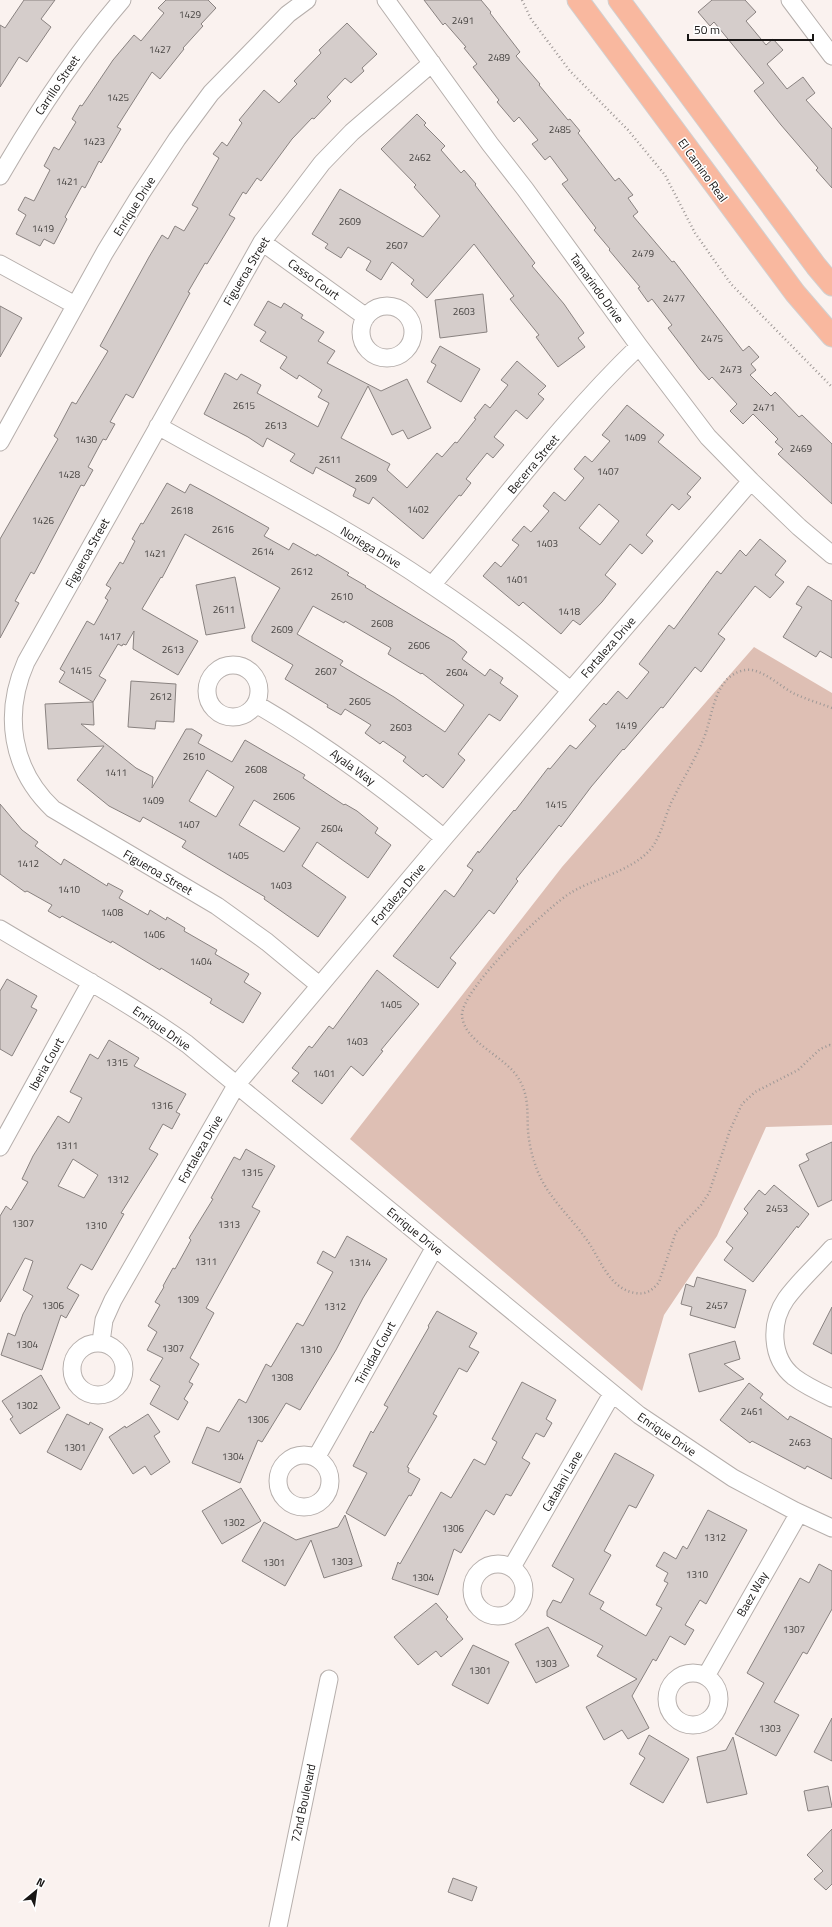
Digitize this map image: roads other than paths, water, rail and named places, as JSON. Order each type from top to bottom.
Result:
[{"type":"main road","name":"El Camino Real","points":[[578,0],[795,293],[832,336]]},
{"type":"main road","points":[[619,0],[816,266],[832,285]]},
{"type":"street","name":"Carrillo Street","points":[[0,176],[45,101],[98,28],[122,0]]},
{"type":"street","name":"Enrique Drive","points":[[0,442],[75,305],[140,195],[210,93],[288,14],[307,0]]},
{"type":"street","name":"Tamarindo Drive","points":[[386,0],[490,144],[525,189],[639,346],[708,437],[751,482],[799,527],[832,555]]},
{"type":"street","points":[[790,0],[830,50]]},
{"type":"street","name":"Figueroa Street","points":[[319,985],[267,942],[217,906],[52,809],[40,798],[21,763],[14,742],[14,698],[18,681],[26,662],[262,242],[322,163],[352,132],[432,63]]},
{"type":"street","name":"Casso Court","points":[[262,242],[366,316]]},
{"type":"street","points":[[0,264],[75,305]]},
{"type":"street","name":"Becerra Street","points":[[432,585],[609,375],[639,346]]},
{"type":"street","name":"Noriega Drive","points":[[158,426],[330,523],[432,585],[523,651],[570,690]]},
{"type":"street","name":"Fortaleza Drive","points":[[101,1342],[104,1320],[113,1300],[237,1084],[319,985],[570,690],[751,482]]},
{"type":"street","name":"Ayala Way","points":[[256,704],[330,750],[400,801],[444,838]]},
{"type":"street","name":"Enrique Drive","points":[[0,929],[152,1019],[237,1084],[612,1394],[682,1445],[733,1478],[799,1513],[832,1528]]},
{"type":"street","name":"Iberia Court","points":[[0,1147],[91,982]]},
{"type":"street","name":"Trinidad Court","points":[[316,1458],[435,1247]]},
{"type":"street","points":[[832,1248],[786,1299],[778,1314],[774,1328],[775,1344],[781,1360],[793,1376],[811,1388],[832,1398]]},
{"type":"street","name":"Catalani Lane","points":[[512,1567],[612,1394]]},
{"type":"street","name":"Baez Way","points":[[706,1676],[799,1513]]},
{"type":"street","name":"72nd Boulevard","points":[[278,1927],[329,1679]]}]
